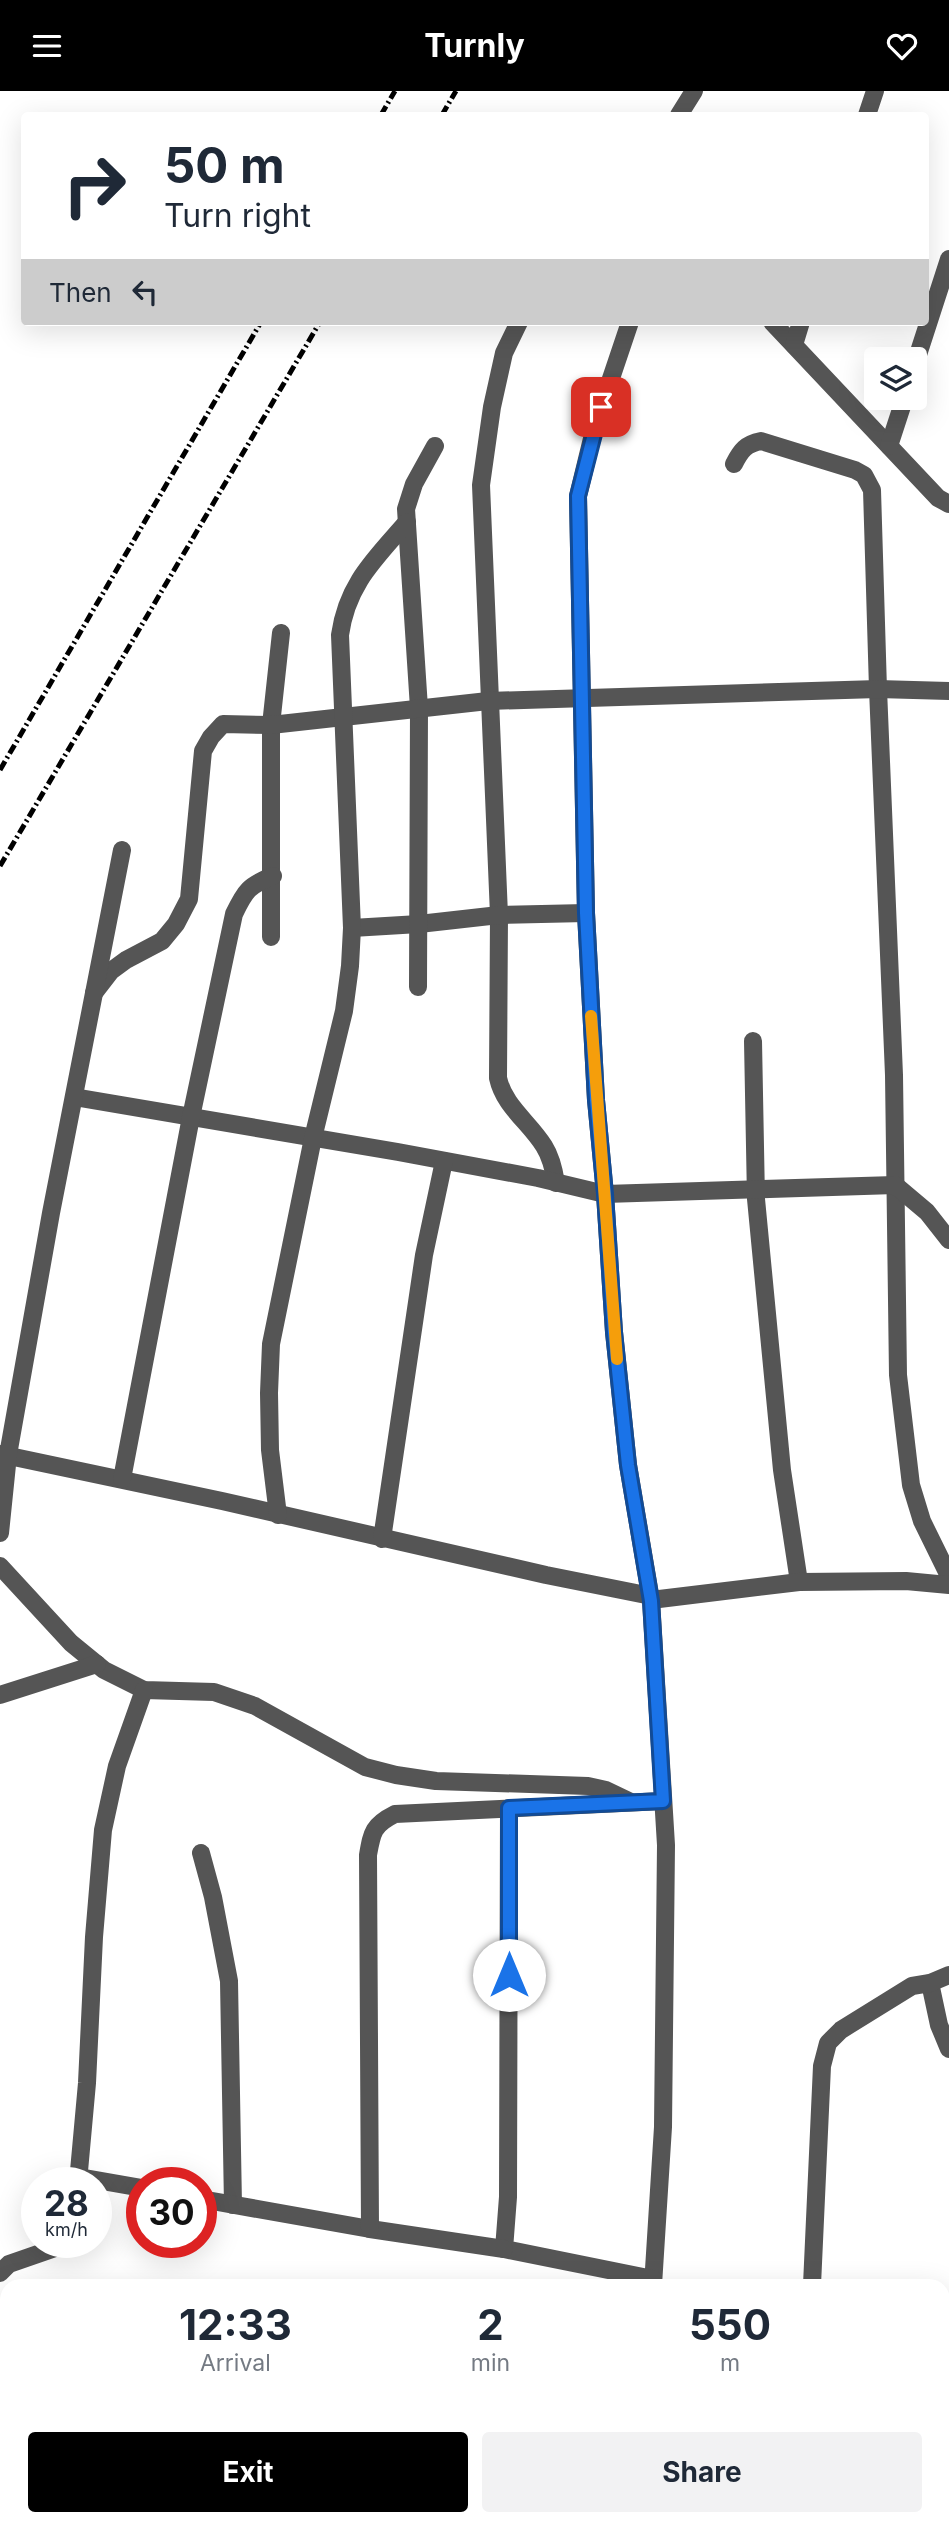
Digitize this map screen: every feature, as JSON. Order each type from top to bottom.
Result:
[{"type":"street","points":[[681,112],[694,91]]},
{"type":"street","points":[[868,112],[875,91]]},
{"type":"street","points":[[929,321],[949,259]]},
{"type":"street","points":[[517,326],[504,353],[481,485],[499,915],[498,1078],[500,1090],[544,1146],[553,1164],[556,1183]]},
{"type":"street","points":[[628,326],[595,426],[578,496],[580,697],[586,913],[596,1100],[614,1332],[628,1465],[651,1598],[666,1845],[663,2127],[653,2279]]},
{"type":"street","points":[[776,326],[938,498],[949,504]]},
{"type":"street","points":[[793,345],[800,326]]},
{"type":"street","points":[[921,347],[927,326]]},
{"type":"street","points":[[889,446],[901,410]]},
{"type":"street","points":[[4,1454],[651,1598],[799,1582],[906,1581],[948,1572],[922,1521],[911,1485],[898,1375],[894,1075],[872,490],[864,475],[855,470],[761,441],[748,444],[734,464]]},
{"type":"street","points":[[418,987],[419,708],[406,509],[414,484],[435,446]]},
{"type":"street","points":[[278,1515],[270,1450],[271,1344],[313,1138],[344,1011],[350,966],[352,928],[340,635],[343,612],[360,576],[407,522]]},
{"type":"street","points":[[271,937],[271,725],[281,633]]},
{"type":"street","points":[[94,993],[111,971],[162,941],[176,924],[189,899],[203,751],[211,737],[223,725],[271,725],[488,701],[878,689],[949,691]]},
{"type":"street","points":[[0,1532],[4,1454],[122,850]]},
{"type":"street","points":[[122,1479],[191,1117],[234,914],[243,895],[254,883],[273,876]]},
{"type":"street","points":[[352,928],[499,915],[586,913]]},
{"type":"street","points":[[752,1041],[755,1189],[782,1470],[799,1582]]},
{"type":"street","points":[[74,1097],[444,1161],[605,1194],[895,1185],[927,1212],[949,1240]]},
{"type":"street","points":[[382,1539],[424,1255],[444,1161]]},
{"type":"street","points":[[0,1566],[71,1643],[104,1670],[144,1690],[214,1692],[255,1706],[365,1767],[396,1775],[436,1781],[589,1786],[606,1790],[629,1801]]},
{"type":"street","points":[[0,1695],[97,1664]]},
{"type":"street","points":[[79,2167],[103,1830],[117,1766],[144,1690]]},
{"type":"street","points":[[370,2229],[368,1855],[371,1834],[380,1821],[395,1814],[663,1801]]},
{"type":"street","points":[[504,2249],[508,2197],[509,1808]]},
{"type":"street","points":[[201,1853],[213,1897],[229,1981],[233,2205]]},
{"type":"street","points":[[812,2279],[822,2066],[828,2043],[841,2030],[912,1986],[930,1983],[949,1975]]},
{"type":"street","points":[[930,1983],[939,2025],[949,2049]]},
{"type":"street","points":[[217,2202],[504,2249],[639,2279]]},
{"type":"street","points":[[0,2273],[9,2264],[26,2258]]},
{"type":"railway","points":[[383,112],[395,91]]},
{"type":"railway","points":[[444,112],[456,91]]},
{"type":"railway","points":[[0,770],[259,326]]},
{"type":"railway","points":[[0,866],[318,326]]},
{"type":"slow traffic","points":[[591,1016],[617,1359]]},
{"type":"route","points":[[509,1975],[509,1808],[663,1801],[651,1601],[628,1465],[614,1332],[596,1100],[586,913],[578,496],[601,407]]}]
